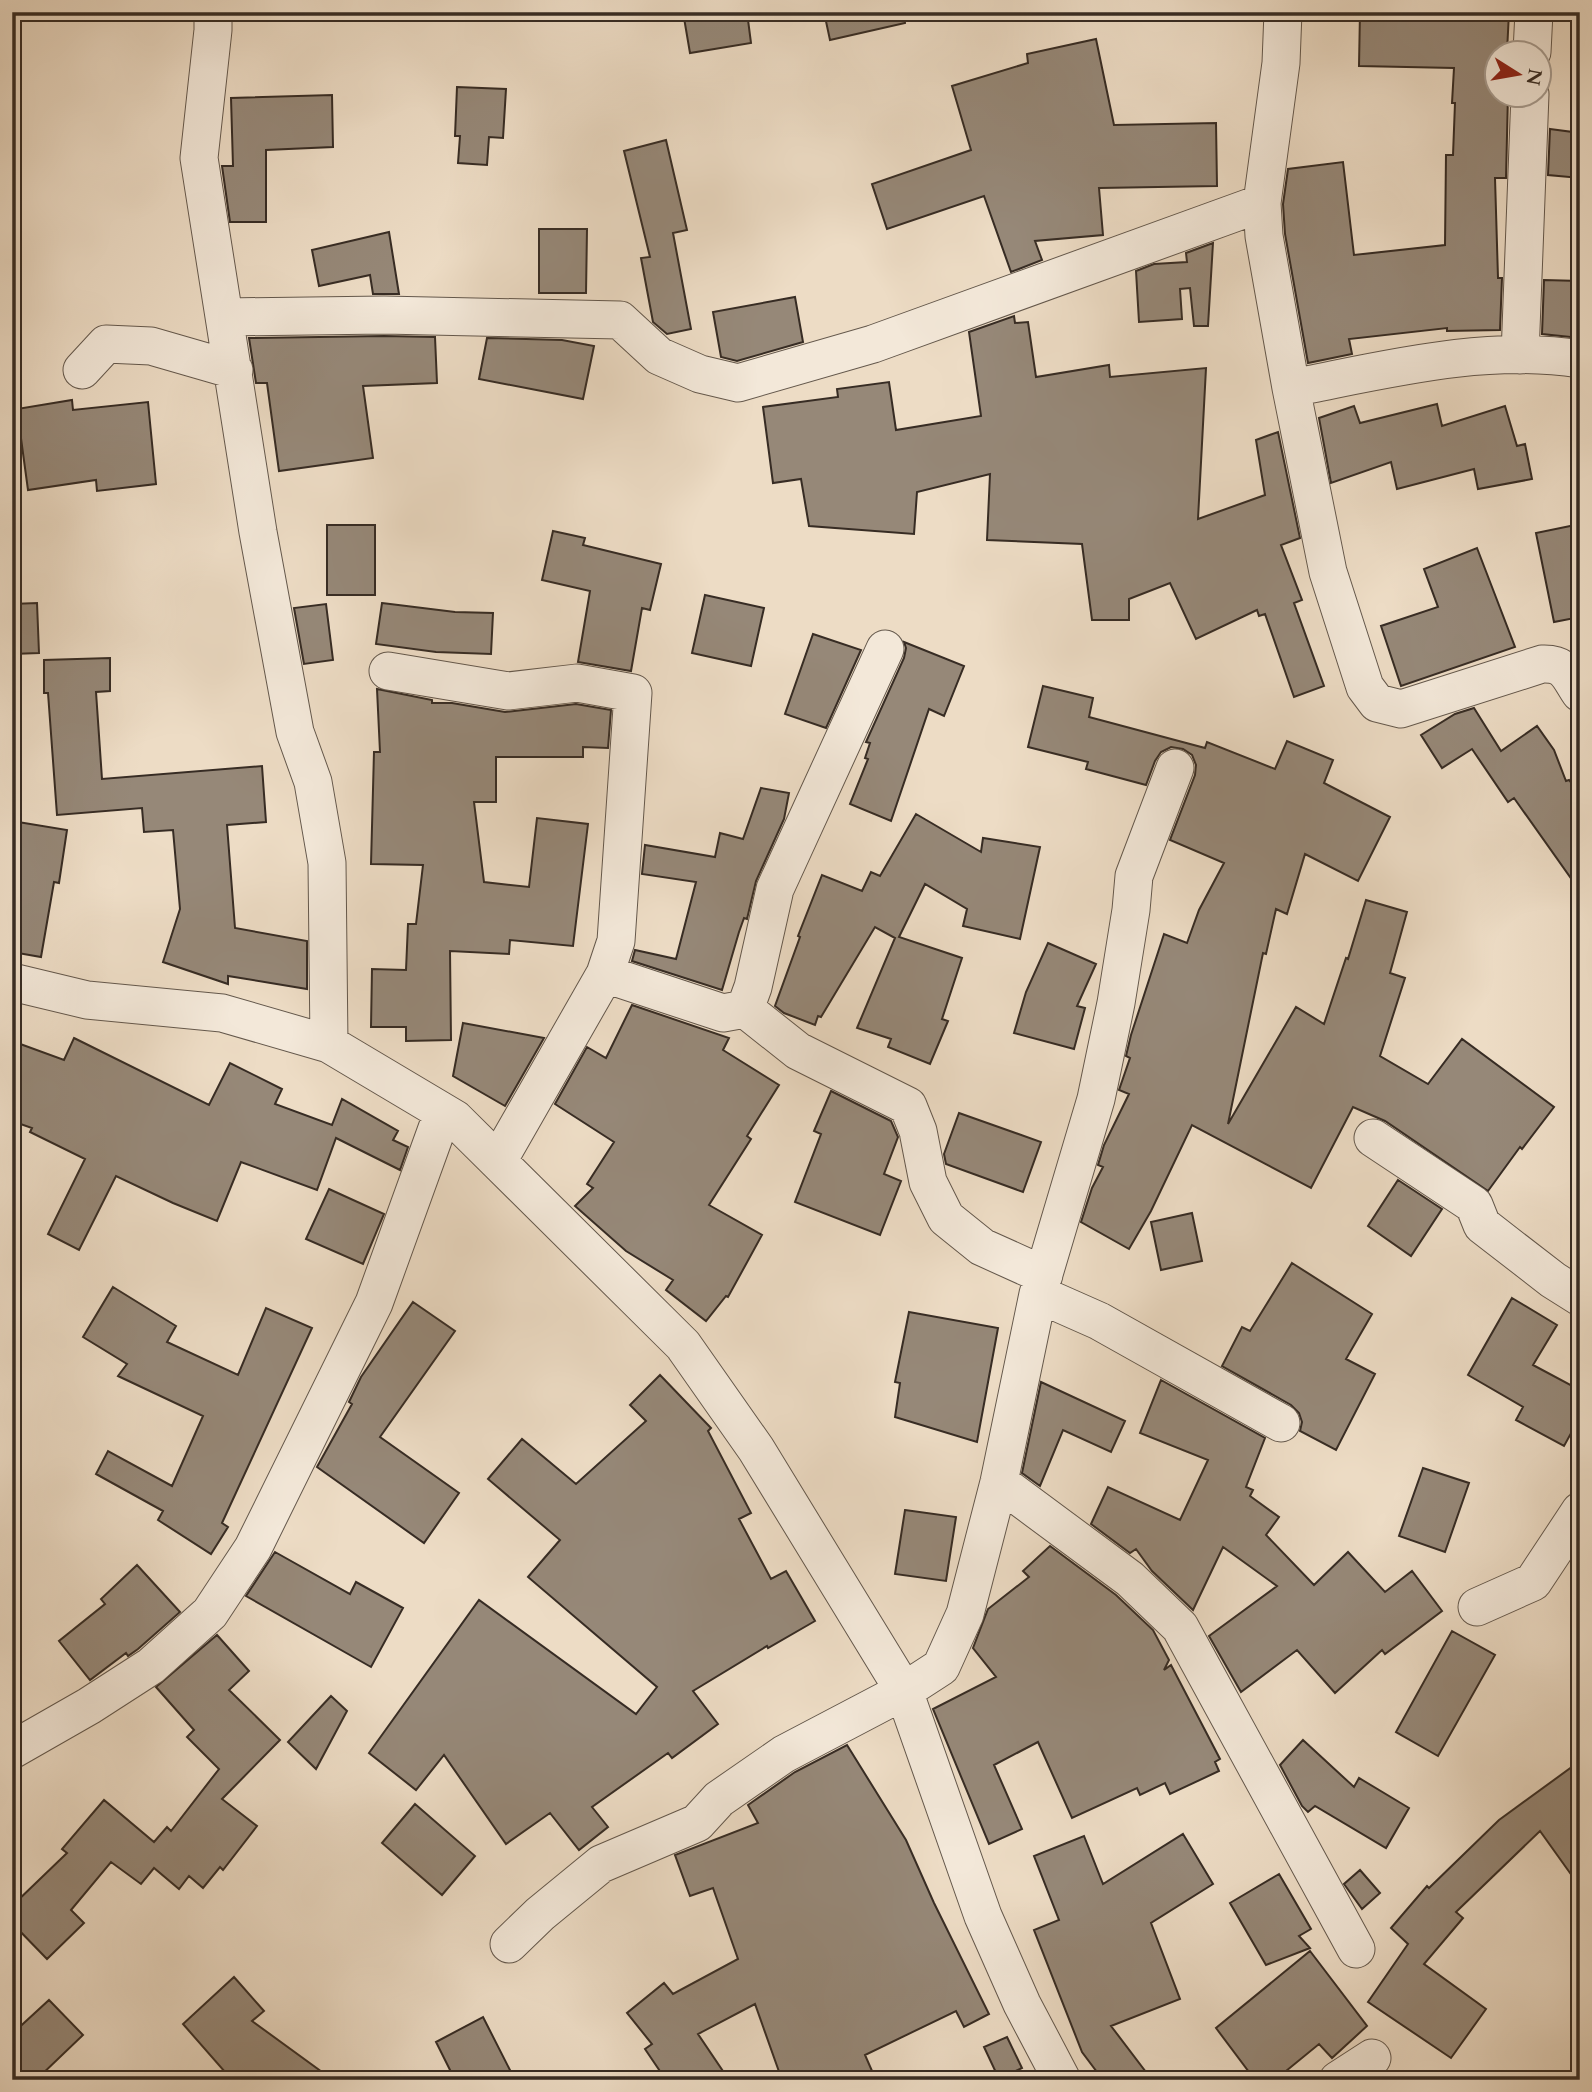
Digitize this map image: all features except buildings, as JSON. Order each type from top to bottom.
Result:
[{"type":"street","points":[[213,12],[199,158],[258,532],[295,732],[313,782],[327,863],[329,1044]]},
{"type":"street","points":[[1283,12],[1281,63],[1262,203],[1264,236],[1328,572],[1365,687],[1377,703],[1401,709],[1542,664],[1555,664],[1564,669],[1580,692]]},
{"type":"street","points":[[1533,38],[1534,12]]},
{"type":"street","points":[[1520,355],[1529,108]]},
{"type":"street","points":[[225,317],[384,315],[620,320],[659,356],[700,374],[738,383],[873,344],[1262,203]]},
{"type":"street","points":[[82,370],[106,344],[151,346],[233,370]]},
{"type":"street","points":[[1291,388],[1427,361],[1520,355],[1580,359]]},
{"type":"street","points":[[745,1009],[753,987],[775,889],[885,649]]},
{"type":"street","points":[[388,671],[508,691],[577,683],[634,693],[616,941],[605,974],[498,1161]]},
{"type":"street","points":[[509,1944],[540,1914],[601,1864],[697,1823],[719,1799],[784,1754],[904,1691],[941,1667],[964,1614],[999,1482],[1042,1285],[1096,1099],[1132,910],[1134,876],[1175,768]]},
{"type":"street","points":[[605,974],[723,1013],[745,1009],[798,1051],[908,1106],[918,1131],[928,1182],[946,1218],[982,1247],[1099,1321],[1281,1423]]},
{"type":"street","points":[[12,982],[87,1000],[222,1013],[329,1044],[455,1119],[683,1345],[756,1449],[904,1691],[983,1916],[1022,2004],[1062,2080]]},
{"type":"street","points":[[12,1750],[89,1706],[151,1666],[210,1613],[259,1537],[374,1303],[443,1112]]},
{"type":"street","points":[[1373,1138],[1474,1205],[1482,1225],[1553,1280],[1580,1297]]},
{"type":"street","points":[[999,1482],[1130,1579],[1180,1628],[1356,1949]]},
{"type":"street","points":[[1477,1607],[1533,1582],[1580,1511]]},
{"type":"street","points":[[1338,2080],[1371,2058]]}]
